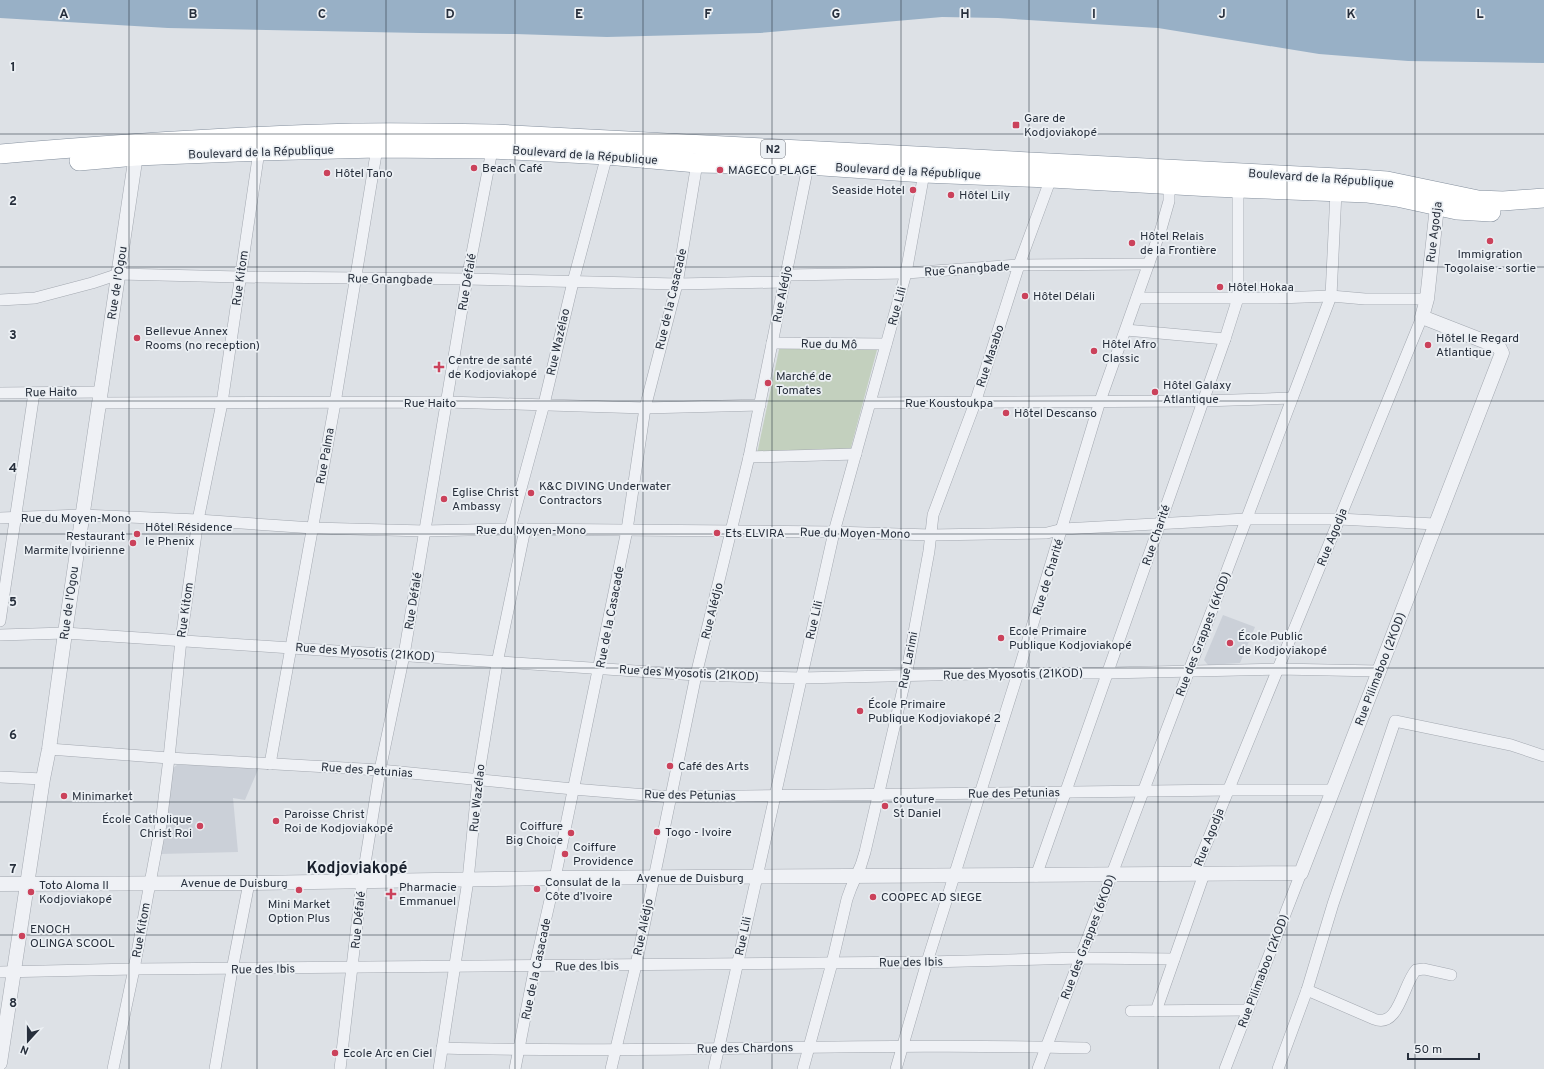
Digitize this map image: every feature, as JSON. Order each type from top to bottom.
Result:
[{"type":"highway","name":"Boulevard de la République","points":[[0,167],[137,150],[354,133],[1169,177],[1238,180],[1387,181],[1437,200],[1457,210],[1505,213],[1544,210]]},
{"type":"highway","name":"Boulevard de la République","points":[[0,154],[137,150],[259,151],[377,148],[493,141],[607,155],[697,163],[809,158],[924,173],[1050,178],[1169,177]]},
{"type":"highway","name":"Boulevard de la République","points":[[1238,180],[1336,192],[1382,194],[1437,200],[1503,201],[1544,198]]},
{"type":"street","name":"Rue Défalé","points":[[340,1069],[362,882],[380,770],[404,655],[424,531],[448,402],[467,279],[493,141]]},
{"type":"street","name":"Rue Palma","points":[[270,764],[335,403],[377,148]]},
{"type":"street","name":"Rue de l'Ogou","points":[[0,1063],[7,972],[27,884],[49,749],[82,516],[137,150]]},
{"type":"street","name":"Rue Kitom","points":[[113,1069],[134,970],[160,824],[169,758],[181,640],[198,520],[222,403],[259,151]]},
{"type":"street","name":"Rue Wazélao","points":[[510,529],[544,404],[573,282],[607,155]]},
{"type":"street","name":"Rue Alédjo","points":[[611,1069],[636,965],[696,675],[749,457],[809,158]]},
{"type":"street","name":"Rue de la Casacade","points":[[515,1069],[535,966],[555,878],[627,530],[645,408],[677,284],[697,163]]},
{"type":"street","name":"Rue Lili","points":[[714,1069],[834,532],[906,273],[924,173]]},
{"type":"street","name":"Rue de Charité","points":[[896,1069],[927,962],[1018,673],[1100,402],[1149,264],[1169,201],[1169,177]]},
{"type":"street","name":"Rue Masabo","points":[[931,535],[933,515],[975,403],[1019,265],[1050,178]]},
{"type":"street","name":"Rue Charité","points":[[1036,876],[1225,339],[1238,298],[1238,180]]},
{"type":"street","name":"Rue des Grappes (6KOD)","points":[[1038,1069],[1331,296],[1336,192]]},
{"type":"street","name":"Rue Agodja","points":[[1156,1011],[1174,959],[1199,874],[1229,790],[1422,317],[1426,300],[1437,200]]},
{"type":"street","name":"Rue Gnangbade","points":[[0,300],[35,298],[92,283],[119,274],[240,277],[467,279],[677,284],[906,273],[1019,265],[1149,264]]},
{"type":"street","points":[[1137,298],[1278,298],[1331,296],[1365,299],[1426,300]]},
{"type":"street","name":"Rue Pilimaboo (2KOD)","points":[[1225,1069],[1502,353],[1499,347],[1422,317]]},
{"type":"street","points":[[1126,330],[1225,339]]},
{"type":"street","name":"Rue du Mô","points":[[772,343],[886,344]]},
{"type":"street","name":"Rue Haito","points":[[0,393],[34,393],[100,398],[222,403],[448,402],[645,408],[760,405]]},
{"type":"street","points":[[0,621],[34,393]]},
{"type":"street","name":"Rue Koustoukpa","points":[[870,403],[1203,401],[1292,398]]},
{"type":"street","points":[[749,457],[856,454]]},
{"type":"street","name":"Rue du Moyen-Mono","points":[[0,518],[82,516],[198,520],[313,528],[424,531],[524,529],[834,532],[931,535],[1047,533],[1062,529],[1246,519],[1339,519],[1435,524]]},
{"type":"street","name":"Rue Wazélao","points":[[439,1069],[468,880],[478,779],[497,663],[524,529]]},
{"type":"street","name":"Rue Larimi","points":[[803,1069],[832,963],[847,899],[855,877],[862,865],[906,676],[930,551],[931,535]]},
{"type":"street","name":"Rue des Myosotis (21KOD)","points":[[0,635],[65,633],[292,647],[497,663],[696,675],[801,678],[1018,673],[1107,673],[1189,670],[1278,669],[1379,671]]},
{"type":"street","points":[[1278,1069],[1307,990],[1333,904],[1395,721],[1511,745],[1544,756]]},
{"type":"street","name":"Rue des Petunias","points":[[49,749],[169,758],[380,770],[671,797],[1333,790]]},
{"type":"street","points":[[0,776],[43,779]]},
{"type":"street","name":"Avenue de Duisburg","points":[[0,884],[362,882],[555,878],[1036,876],[1112,873],[1301,873]]},
{"type":"street","points":[[215,1069],[232,970],[250,883]]},
{"type":"street","name":"Rue des Ibis","points":[[7,972],[927,962],[1081,958],[1174,959]]},
{"type":"street","points":[[1307,990],[1381,1021],[1389,1019],[1392,1016],[1416,970],[1424,969],[1451,976]]},
{"type":"street","points":[[1131,1011],[1248,1010]]},
{"type":"street","name":"Rue des Chardons","points":[[442,1048],[519,1050],[809,1047],[1085,1048]]},
{"type":"shaded area","name":"École Public de Kodjoviakopé","points":[[1223,615],[1255,627],[1240,663],[1208,665],[1204,660]]},
{"type":"shaded area","name":"École Catholique Christ Roi","points":[[177,765],[260,765],[245,800],[233,798],[238,852],[160,854],[173,768]]},
{"type":"green space","points":[[780,345],[878,346],[850,451],[757,454]]},
{"type":"water","points":[[0,0],[1544,0],[1544,63],[1408,61],[1319,54],[1158,28],[998,18],[942,17],[760,33],[607,37],[168,28],[0,18]]},
{"type":"place","name":"Gare de Kodjoviakopé","points":[[1016,125]]},
{"type":"place","name":"Beach Café","points":[[474,168]]},
{"type":"place","name":"MAGECO PLAGE","points":[[720,170]]},
{"type":"place","name":"Hôtel Tano","points":[[327,173]]},
{"type":"place","name":"Seaside Hotel","points":[[913,190]]},
{"type":"place","name":"Hôtel Lily","points":[[951,195]]},
{"type":"place","name":"Immigration Togolaise - sortie","points":[[1490,241]]},
{"type":"place","name":"Hôtel Relais de la Frontière","points":[[1132,243]]},
{"type":"place","name":"Hôtel Hokaa","points":[[1220,287]]},
{"type":"place","name":"Hôtel Délali","points":[[1025,296]]},
{"type":"place","name":"Bellevue Annex Rooms (no reception)","points":[[137,338]]},
{"type":"place","name":"Hôtel le Regard Atlantique","points":[[1428,345]]},
{"type":"place","name":"Hôtel Afro Classic","points":[[1094,351]]},
{"type":"place","name":"Centre de santé de Kodjoviakopé","points":[[439,367]]},
{"type":"place","name":"Marché de Tomates","points":[[768,383]]},
{"type":"place","name":"Hôtel Galaxy Atlantique","points":[[1155,392]]},
{"type":"place","name":"Hôtel Descanso","points":[[1006,413]]},
{"type":"place","name":"K&C DIVING Underwater Contractors","points":[[531,493]]},
{"type":"place","name":"Eglise Christ Ambassy","points":[[444,499]]},
{"type":"place","name":"Ets ELVIRA","points":[[717,533]]},
{"type":"place","name":"Hôtel Résidence le Phenix","points":[[137,534]]},
{"type":"place","name":"Restaurant Marmite Ivoirienne","points":[[133,543]]},
{"type":"place","name":"Ecole Primaire Publique Kodjoviakopé","points":[[1001,638]]},
{"type":"place","name":"École Public de Kodjoviakopé","points":[[1230,643]]},
{"type":"place","name":"École Primaire Publique Kodjoviakopé 2","points":[[860,711]]},
{"type":"place","name":"Café des Arts","points":[[670,766]]},
{"type":"place","name":"Minimarket","points":[[64,796]]},
{"type":"place","name":"couture St Daniel","points":[[885,806]]},
{"type":"place","name":"Paroisse Christ Roi de Kodjoviakopé","points":[[276,821]]},
{"type":"place","name":"École Catholique Christ Roi","points":[[200,826]]},
{"type":"place","name":"Togo - Ivoire","points":[[657,832]]},
{"type":"place","name":"Coiffure Big Choice","points":[[571,833]]},
{"type":"place","name":"Coiffure Providence","points":[[565,854]]},
{"type":"place","name":"Consulat de la Côte d’Ivoire","points":[[537,889]]},
{"type":"place","name":"Mini Market Option Plus","points":[[299,890]]},
{"type":"place","name":"Toto Aloma II Kodjoviakopé","points":[[31,892]]},
{"type":"place","name":"Pharmacie Emmanuel","points":[[391,894]]},
{"type":"place","name":"COOPEC AD SIEGE","points":[[873,897]]},
{"type":"place","name":"ENOCH OLINGA SCOOL","points":[[22,936]]},
{"type":"place","name":"Ecole Arc en Ciel","points":[[335,1053]]},
{"type":"district","name":"Kodjoviakopé","points":[[357,867]]}]
